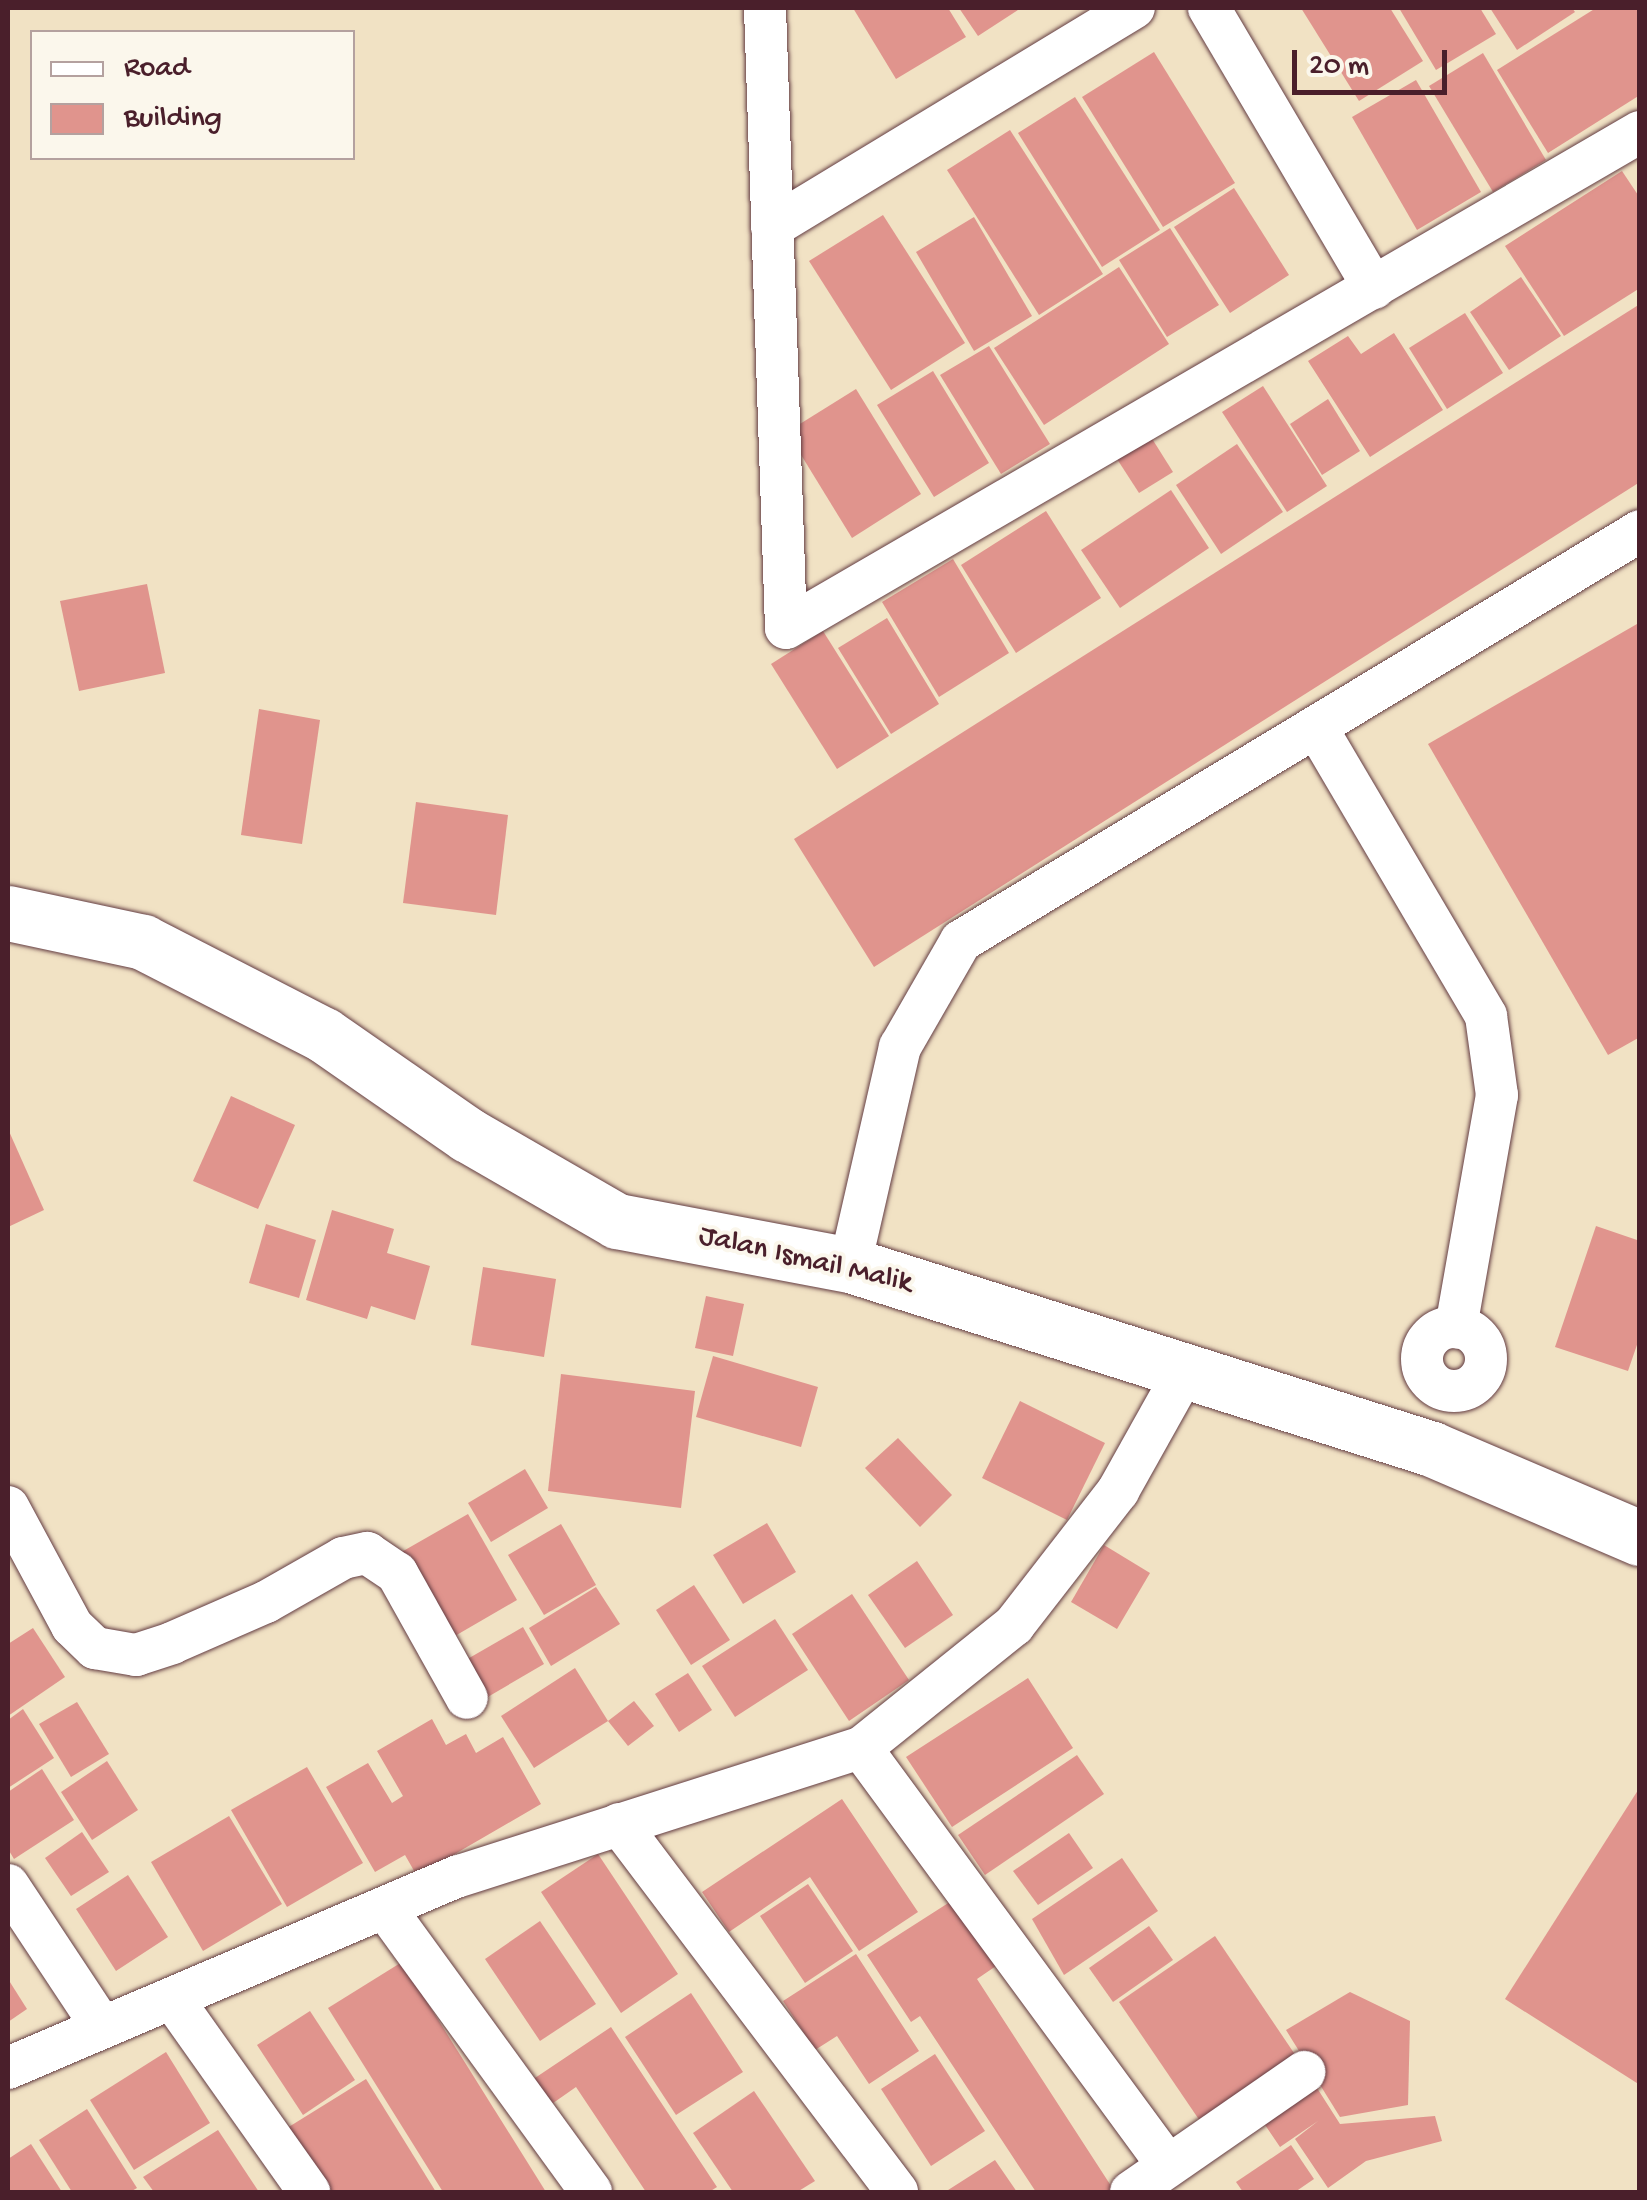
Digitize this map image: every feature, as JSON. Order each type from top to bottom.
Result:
[{"type":"main road","name":"Jalan Ismail Malik","points":[[8,913],[143,942],[324,1035],[468,1134],[617,1221],[850,1264],[1432,1449],[1640,1538]]},
{"type":"street","points":[[765,8],[786,628],[1640,132]]},
{"type":"street","points":[[772,228],[1134,8]]},
{"type":"street","points":[[1209,8],[1374,288]]},
{"type":"street","points":[[850,1264],[900,1047],[961,941],[1640,531]]},
{"type":"street","points":[[1316,727],[1486,1016],[1497,1095],[1456,1327],[1442,1329],[1423,1349],[1427,1376],[1450,1391],[1432,1449]]},
{"type":"street","points":[[8,2068],[100,2024],[174,2000],[387,1911],[460,1876],[861,1748],[1014,1625],[1118,1491],[1185,1371]]},
{"type":"street","points":[[8,1507],[72,1626],[95,1648],[136,1655],[172,1644],[266,1602],[343,1558],[367,1554],[397,1573],[467,1698]]},
{"type":"street","points":[[861,1748],[1166,2163]]},
{"type":"street","points":[[618,1824],[897,2192]]},
{"type":"street","points":[[8,1885],[100,2024]]},
{"type":"street","points":[[387,1911],[591,2192]]},
{"type":"street","points":[[174,2000],[309,2192]]},
{"type":"street","points":[[1131,2192],[1166,2163],[1304,2072]]},
{"type":"building","points":[[853,8],[948,8],[966,37],[896,79]]},
{"type":"building","points":[[959,8],[1021,8],[978,36]]},
{"type":"building","points":[[1301,8],[1390,8],[1423,61],[1359,101]]},
{"type":"building","points":[[1399,8],[1480,8],[1496,34],[1436,70]]},
{"type":"building","points":[[1490,8],[1572,8],[1575,12],[1517,50]]},
{"type":"building","points":[[1596,8],[1640,8],[1640,95],[1548,153],[1497,70]]},
{"type":"building","points":[[1154,52],[1235,183],[1163,227],[1082,97]]},
{"type":"building","points":[[1483,53],[1546,160],[1493,192],[1429,86]]},
{"type":"building","points":[[1416,80],[1481,192],[1417,230],[1352,117]]},
{"type":"building","points":[[1075,97],[1160,230],[1102,267],[1018,133]]},
{"type":"building","points":[[1010,130],[1103,274],[1039,315],[947,170]]},
{"type":"building","points":[[1622,171],[1640,198],[1640,288],[1564,336],[1505,246]]},
{"type":"building","points":[[1234,188],[1289,275],[1230,313],[1174,227]]},
{"type":"building","points":[[883,215],[965,343],[891,390],[809,261]]},
{"type":"building","points":[[974,217],[1032,316],[974,351],[916,252]]},
{"type":"building","points":[[1170,228],[1219,305],[1167,337],[1119,260]]},
{"type":"building","points":[[1119,267],[1169,344],[1044,425],[994,348]]},
{"type":"building","points":[[1521,277],[1561,336],[1509,370],[1470,312]]},
{"type":"building","points":[[1640,304],[1640,482],[874,967],[794,839]]},
{"type":"building","points":[[1465,313],[1503,373],[1447,409],[1409,348]]},
{"type":"building","points":[[1394,333],[1443,410],[1370,457],[1308,361],[1348,336],[1361,354]]},
{"type":"building","points":[[989,346],[1050,444],[1001,474],[940,375]]},
{"type":"building","points":[[933,371],[989,463],[934,497],[877,405]]},
{"type":"building","points":[[1263,386],[1327,486],[1287,512],[1222,412]]},
{"type":"building","points":[[856,389],[921,494],[852,538],[787,432]]},
{"type":"building","points":[[1328,399],[1360,451],[1322,475],[1290,424]]},
{"type":"building","points":[[1151,437],[1173,472],[1139,493],[1117,459]]},
{"type":"building","points":[[1237,444],[1283,512],[1221,554],[1176,485]]},
{"type":"building","points":[[1171,490],[1209,548],[1120,608],[1081,550]]},
{"type":"building","points":[[1046,511],[1101,598],[1016,653],[961,565]]},
{"type":"building","points":[[953,559],[1009,653],[939,697],[882,602]]},
{"type":"building","points":[[147,584],[165,673],[79,691],[60,601]]},
{"type":"building","points":[[887,618],[939,704],[891,734],[838,648]]},
{"type":"building","points":[[1637,624],[1640,1037],[1608,1055],[1428,744]]},
{"type":"building","points":[[823,631],[889,736],[837,769],[771,664]]},
{"type":"building","points":[[259,709],[320,720],[302,844],[241,835]]},
{"type":"building","points":[[416,802],[508,815],[496,915],[403,903]]},
{"type":"building","points":[[231,1096],[295,1125],[258,1209],[193,1181]]},
{"type":"building","points":[[8,1129],[44,1210],[8,1227]]},
{"type":"building","points":[[332,1210],[394,1229],[387,1253],[430,1266],[415,1320],[371,1306],[367,1319],[306,1300]]},
{"type":"building","points":[[266,1224],[316,1240],[299,1298],[249,1283]]},
{"type":"building","points":[[1596,1226],[1640,1241],[1640,1336],[1628,1371],[1555,1347]]},
{"type":"building","points":[[483,1267],[556,1279],[544,1357],[471,1345]]},
{"type":"building","points":[[706,1296],[744,1304],[733,1356],[695,1348]]},
{"type":"building","points":[[713,1356],[818,1387],[801,1447],[696,1417]]},
{"type":"building","points":[[561,1374],[695,1391],[681,1508],[548,1491]]},
{"type":"building","points":[[1020,1401],[1105,1443],[1067,1520],[982,1478]]},
{"type":"building","points":[[898,1438],[952,1495],[920,1527],[865,1468]]},
{"type":"building","points":[[525,1469],[548,1508],[491,1542],[468,1503]]},
{"type":"building","points":[[468,1514],[517,1600],[448,1640],[398,1554]]},
{"type":"building","points":[[767,1523],[796,1572],[743,1604],[713,1555]]},
{"type":"building","points":[[561,1524],[596,1585],[544,1615],[508,1555]]},
{"type":"building","points":[[1104,1545],[1150,1573],[1117,1629],[1071,1602]]},
{"type":"building","points":[[917,1561],[953,1615],[905,1648],[868,1595]]},
{"type":"building","points":[[694,1585],[730,1640],[691,1665],[656,1610]]},
{"type":"building","points":[[596,1587],[620,1624],[551,1666],[529,1628]]},
{"type":"building","points":[[852,1594],[909,1680],[849,1721],[792,1634]]},
{"type":"building","points":[[775,1619],[808,1670],[735,1717],[702,1666]]},
{"type":"building","points":[[523,1627],[544,1664],[486,1698],[464,1661]]},
{"type":"building","points":[[33,1628],[65,1677],[8,1716],[8,1644]]},
{"type":"building","points":[[575,1668],[608,1721],[534,1768],[501,1716]]},
{"type":"building","points":[[688,1673],[712,1710],[679,1732],[655,1694]]},
{"type":"building","points":[[1028,1678],[1073,1748],[952,1827],[906,1757]]},
{"type":"building","points":[[634,1701],[654,1726],[628,1746],[608,1721]]},
{"type":"building","points":[[77,1702],[109,1754],[71,1777],[39,1724]]},
{"type":"building","points":[[23,1709],[54,1758],[8,1788],[8,1720]]},
{"type":"building","points":[[432,1719],[446,1745],[466,1734],[476,1753],[503,1737],[541,1804],[417,1876],[405,1855],[375,1872],[326,1787],[368,1763],[392,1803],[403,1796],[377,1751]]},
{"type":"building","points":[[1077,1755],[1104,1794],[985,1875],[958,1835]]},
{"type":"building","points":[[107,1761],[138,1810],[92,1840],[61,1792]]},
{"type":"building","points":[[307,1767],[363,1863],[287,1907],[231,1810]]},
{"type":"building","points":[[42,1769],[74,1820],[14,1859],[8,1849],[8,1792]]},
{"type":"building","points":[[1640,1787],[1640,2085],[1505,1999]]},
{"type":"building","points":[[842,1799],[918,1912],[859,1951],[810,1877],[729,1932],[702,1892]]},
{"type":"building","points":[[229,1816],[282,1904],[203,1951],[151,1862]]},
{"type":"building","points":[[82,1832],[109,1872],[71,1896],[45,1858]]},
{"type":"building","points":[[1069,1833],[1093,1868],[1038,1905],[1013,1871]]},
{"type":"building","points":[[598,1854],[678,1974],[621,2013],[541,1892]]},
{"type":"building","points":[[1122,1858],[1158,1911],[1064,1975],[1032,1919]]},
{"type":"building","points":[[128,1875],[168,1937],[116,1971],[76,1909]]},
{"type":"building","points":[[808,1884],[853,1951],[805,1983],[760,1916]]},
{"type":"building","points":[[953,1900],[996,1966],[977,1979],[1115,2192],[1036,2192],[920,2016],[911,2022],[867,1955]]},
{"type":"building","points":[[540,1921],[596,2004],[540,2041],[485,1959]]},
{"type":"building","points":[[1149,1926],[1173,1960],[1113,2002],[1089,1968]]},
{"type":"building","points":[[1215,1936],[1298,2059],[1202,2124],[1119,2002]]},
{"type":"building","points":[[856,1954],[919,2051],[869,2084],[837,2036],[815,2050],[783,2001]]},
{"type":"building","points":[[402,1962],[546,2192],[443,2192],[328,2008]]},
{"type":"building","points":[[8,1979],[27,2009],[8,2022]]},
{"type":"building","points":[[1350,1992],[1410,2021],[1408,2105],[1340,2117],[1286,2030]]},
{"type":"building","points":[[691,1993],[743,2072],[676,2115],[625,2037]]},
{"type":"building","points":[[310,2011],[355,2080],[303,2115],[257,2045]]},
{"type":"building","points":[[611,2027],[717,2187],[709,2192],[646,2192],[576,2087],[546,2108],[529,2082]]},
{"type":"building","points":[[166,2052],[210,2123],[134,2170],[90,2100]]},
{"type":"building","points":[[935,2054],[985,2131],[931,2166],[881,2089]]},
{"type":"building","points":[[1310,2077],[1340,2124],[1435,2116],[1442,2141],[1366,2161],[1328,2188],[1295,2139],[1318,2121],[1280,2147],[1257,2113]]},
{"type":"building","points":[[366,2079],[436,2192],[315,2192],[279,2133]]},
{"type":"building","points":[[754,2091],[815,2181],[797,2192],[733,2192],[693,2133]]},
{"type":"building","points":[[87,2109],[137,2188],[130,2192],[72,2192],[39,2140]]},
{"type":"building","points":[[218,2130],[259,2192],[154,2192],[143,2177]]},
{"type":"building","points":[[31,2144],[62,2192],[8,2192],[8,2159]]},
{"type":"building","points":[[1291,2145],[1314,2179],[1295,2192],[1243,2192],[1236,2182]]},
{"type":"building","points":[[995,2160],[1017,2192],[945,2192]]}]
